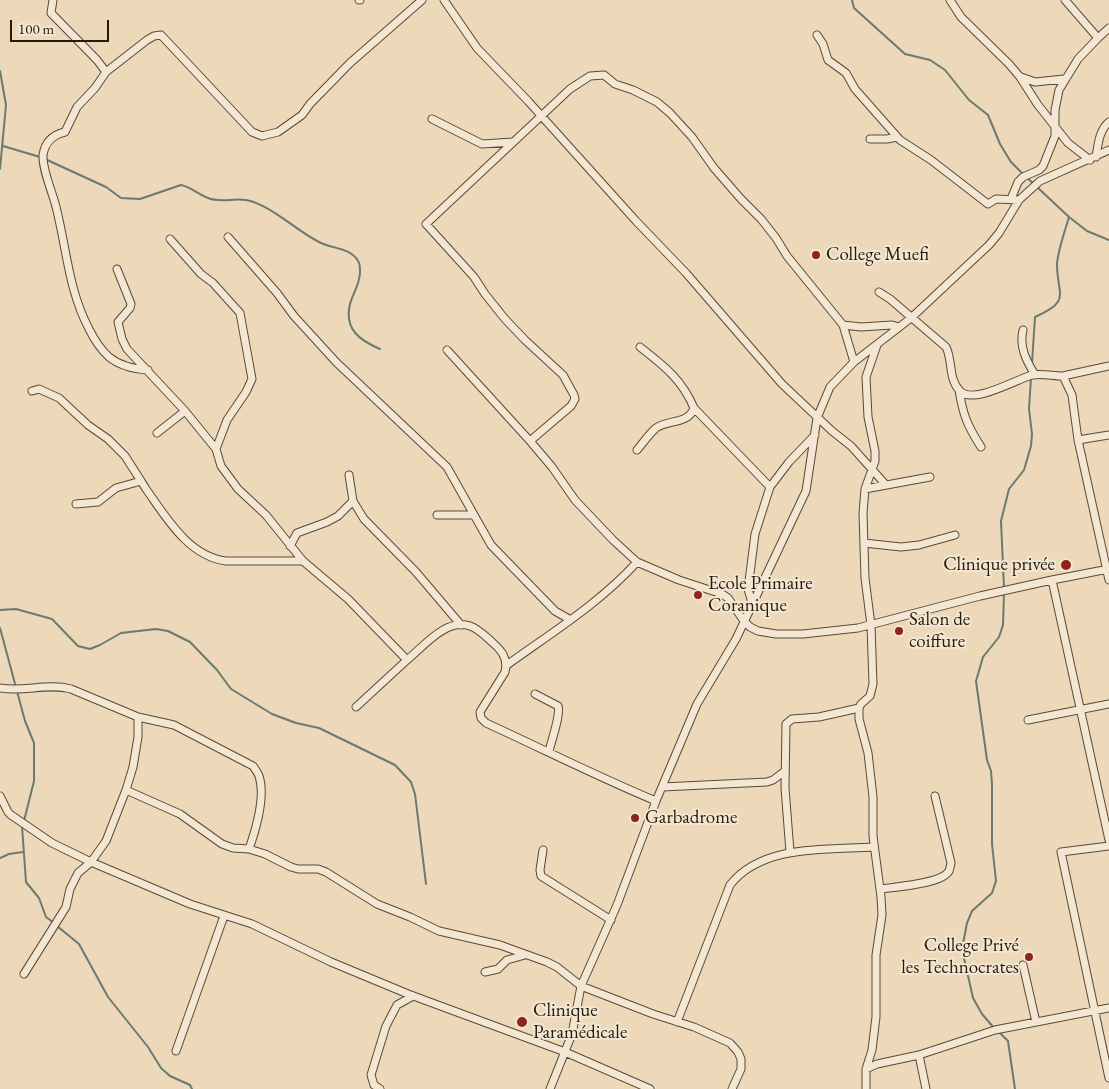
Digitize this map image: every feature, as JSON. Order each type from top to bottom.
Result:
[{"type":"street","points":[[53,0],[50,13],[97,60],[106,72]]},
{"type":"street","points":[[148,370],[124,366],[109,357],[96,343],[76,303],[57,208],[43,161],[48,140],[56,134],[64,132],[77,107],[95,88],[106,72],[147,40],[161,35],[252,132],[262,136],[278,132],[302,115],[350,63],[422,0]]},
{"type":"street","points":[[950,0],[961,17],[1020,77],[1038,106],[1068,143],[1093,158]]},
{"type":"street","points":[[1064,0],[1098,38]]},
{"type":"street","points":[[446,1],[477,48],[686,273],[782,384],[817,418],[852,446],[886,485]]},
{"type":"street","points":[[1011,199],[1018,182],[1023,177],[1039,170],[1043,166],[1055,136],[1056,99],[1064,79],[1078,59],[1109,28]]},
{"type":"street","points":[[817,35],[823,44],[828,60],[846,73],[855,89],[897,137],[938,165],[988,204],[996,199],[1019,200]]},
{"type":"street","points":[[530,441],[571,406],[575,399],[573,391],[563,375],[505,319],[474,277],[426,224],[570,89],[584,79],[594,75],[604,75],[615,84],[633,90],[657,102],[681,124],[741,199],[761,219],[787,256],[843,325],[854,362]]},
{"type":"street","points":[[1020,77],[1035,82],[1064,79]]},
{"type":"street","points":[[432,119],[482,144],[512,142]]},
{"type":"street","points":[[1093,158],[1105,125],[1109,122]]},
{"type":"street","points":[[870,139],[897,137]]},
{"type":"street","points":[[550,1089],[572,1034],[581,986],[611,920],[656,801],[697,704],[736,639],[806,491],[817,418],[830,387],[854,362],[911,318],[989,245],[999,233],[1019,200],[1040,181],[1109,150]]},
{"type":"street","points":[[228,237],[278,293],[294,316],[336,362],[447,467],[491,544],[554,611],[569,620]]},
{"type":"street","points":[[170,239],[200,274],[213,283],[240,313],[252,378],[246,392],[227,420],[216,449]]},
{"type":"street","points":[[117,269],[131,304],[130,308],[118,322],[122,339],[127,349],[185,411],[216,449],[221,466],[231,480],[266,515],[303,561],[348,599],[407,660]]},
{"type":"street","points":[[879,292],[946,347],[949,353],[953,381],[964,394],[971,395],[1003,387],[1035,375],[1063,376],[1109,366]]},
{"type":"street","points":[[843,325],[861,327],[892,325],[899,327]]},
{"type":"street","points":[[1023,330],[1020,341],[1028,363],[1035,375]]},
{"type":"street","points":[[866,1089],[866,1069],[872,1050],[876,1017],[876,956],[882,915],[874,847],[872,791],[868,753],[859,719],[859,708],[872,690],[871,625],[866,578],[863,513],[865,489],[872,470],[875,451],[868,417],[866,377],[877,345]]},
{"type":"street","points":[[640,347],[675,376],[694,408],[770,487]]},
{"type":"street","points":[[447,350],[530,441],[552,467],[575,500],[637,562],[679,580],[722,594],[728,598],[750,628],[758,631],[776,634],[821,633],[871,625],[971,598],[1108,570]]},
{"type":"street","points":[[1063,376],[1072,395],[1078,440],[1109,580]]},
{"type":"street","points":[[32,391],[40,389],[60,398],[88,425],[114,445],[124,456],[182,537],[201,554],[226,561],[303,561]]},
{"type":"street","points":[[959,390],[963,414],[968,427],[981,447]]},
{"type":"street","points":[[637,450],[655,429],[687,418],[692,414],[694,408]]},
{"type":"street","points":[[157,433],[185,411]]},
{"type":"street","points":[[752,604],[748,589],[755,534],[770,487],[789,462],[815,435]]},
{"type":"street","points":[[1078,440],[1109,435]]},
{"type":"street","points":[[349,475],[353,501],[364,519],[416,572],[461,624]]},
{"type":"street","points":[[865,489],[930,476]]},
{"type":"street","points":[[76,504],[98,502],[116,488],[142,481]]},
{"type":"street","points":[[290,546],[298,533],[338,516],[353,501]]},
{"type":"street","points":[[437,515],[474,515]]},
{"type":"street","points":[[864,543],[901,547],[919,545],[955,536]]},
{"type":"street","points":[[637,562],[622,579],[507,666],[480,712],[481,718],[486,723],[604,779],[656,801]]},
{"type":"street","points":[[1052,580],[1109,840]]},
{"type":"street","points":[[356,707],[445,628],[461,624],[479,630],[502,650],[507,666]]},
{"type":"street","points":[[0,688],[17,690],[61,686],[83,692],[138,717],[174,725],[253,766],[259,776],[261,789],[257,827],[249,849]]},
{"type":"street","points":[[535,694],[558,706],[559,709],[560,714],[548,752]]},
{"type":"street","points":[[1028,720],[1109,704]]},
{"type":"street","points":[[790,852],[785,771],[786,724],[788,721],[819,717],[859,708]]},
{"type":"street","points":[[24,974],[66,907],[70,889],[78,873],[91,862],[106,841],[133,767],[138,717]]},
{"type":"street","points":[[662,787],[767,782],[785,771]]},
{"type":"street","points":[[126,790],[180,814],[222,844],[265,854],[298,869],[318,869],[326,872],[377,904],[439,931],[500,945],[557,967],[581,986],[694,1027],[730,1044],[738,1052],[741,1059],[741,1068],[732,1089]]},
{"type":"street","points":[[0,796],[4,812],[52,843],[91,862],[190,904],[252,924],[331,962],[413,996],[565,1052],[650,1089]]},
{"type":"street","points":[[880,889],[933,881],[944,876],[949,871],[951,864],[935,796]]},
{"type":"street","points":[[1109,846],[1061,852],[1109,1074]]},
{"type":"street","points":[[677,1022],[730,886],[744,870],[771,857],[790,852],[874,847]]},
{"type":"street","points":[[543,850],[541,876],[611,920]]},
{"type":"street","points":[[176,1051],[224,916]]},
{"type":"street","points":[[485,972],[498,969],[507,960],[525,955]]},
{"type":"street","points":[[1023,965],[1036,1022]]},
{"type":"street","points":[[380,1089],[374,1085],[371,1075],[386,1026],[397,1005],[413,996]]},
{"type":"street","points":[[866,1069],[877,1064],[919,1055],[995,1030],[1109,1008]]},
{"type":"street","points":[[919,1055],[926,1089]]},
{"type":"waterway","points":[[852,0],[854,8],[905,54],[930,60],[945,70],[969,100],[988,115],[1000,144],[1011,162],[1023,174]]},
{"type":"waterway","points":[[0,71],[6,105],[0,169]]},
{"type":"waterway","points":[[3,146],[40,157]]},
{"type":"waterway","points":[[45,159],[106,187],[121,198],[140,199],[181,185],[213,199],[246,200],[256,203],[321,243],[342,249],[351,254],[359,262],[360,266],[358,284],[350,304],[349,320],[351,327],[366,342],[380,349]]},
{"type":"waterway","points":[[1026,177],[1034,184]]},
{"type":"waterway","points":[[1037,187],[1087,231],[1109,240]]},
{"type":"waterway","points":[[1032,363],[1035,317],[1054,306],[1060,296],[1057,264],[1069,217]]},
{"type":"waterway","points":[[1004,588],[1001,521],[1009,489],[1024,470],[1031,446],[1032,434],[1029,409],[1031,378]]},
{"type":"waterway","points":[[994,1028],[982,1014],[973,998],[962,949],[967,923],[972,911],[992,893],[996,881],[992,844],[991,771],[987,760],[976,681],[983,657],[999,637],[1003,625],[1004,593]]},
{"type":"waterway","points":[[0,610],[16,609],[52,619],[78,646],[90,649],[121,633],[156,629],[168,631],[190,642],[217,670],[231,689],[272,714],[296,723],[319,728],[395,765],[411,782],[415,794],[426,884]]},
{"type":"waterway","points":[[0,628],[25,721],[34,743],[34,781],[24,821]]},
{"type":"waterway","points":[[22,826],[26,882],[39,898],[46,917],[54,923]]},
{"type":"waterway","points":[[0,858],[9,854],[23,852]]},
{"type":"waterway","points":[[57,926],[79,944],[108,997],[148,1047],[161,1068],[170,1076],[190,1085],[192,1089]]},
{"type":"waterway","points":[[998,1031],[1008,1041],[1015,1089]]},
{"type":"place","name":"College Muefi","points":[[816,255]]},
{"type":"place","name":"Clinique privée","points":[[1066,565]]},
{"type":"place","name":"Ecole Primaire Coranique","points":[[698,595]]},
{"type":"place","name":"Salon de coiffure","points":[[899,631]]},
{"type":"place","name":"Garbadrome","points":[[635,818]]},
{"type":"place","name":"College Privé les Technocrates","points":[[1029,957]]},
{"type":"place","name":"Clinique Paramédicale","points":[[522,1022]]}]
